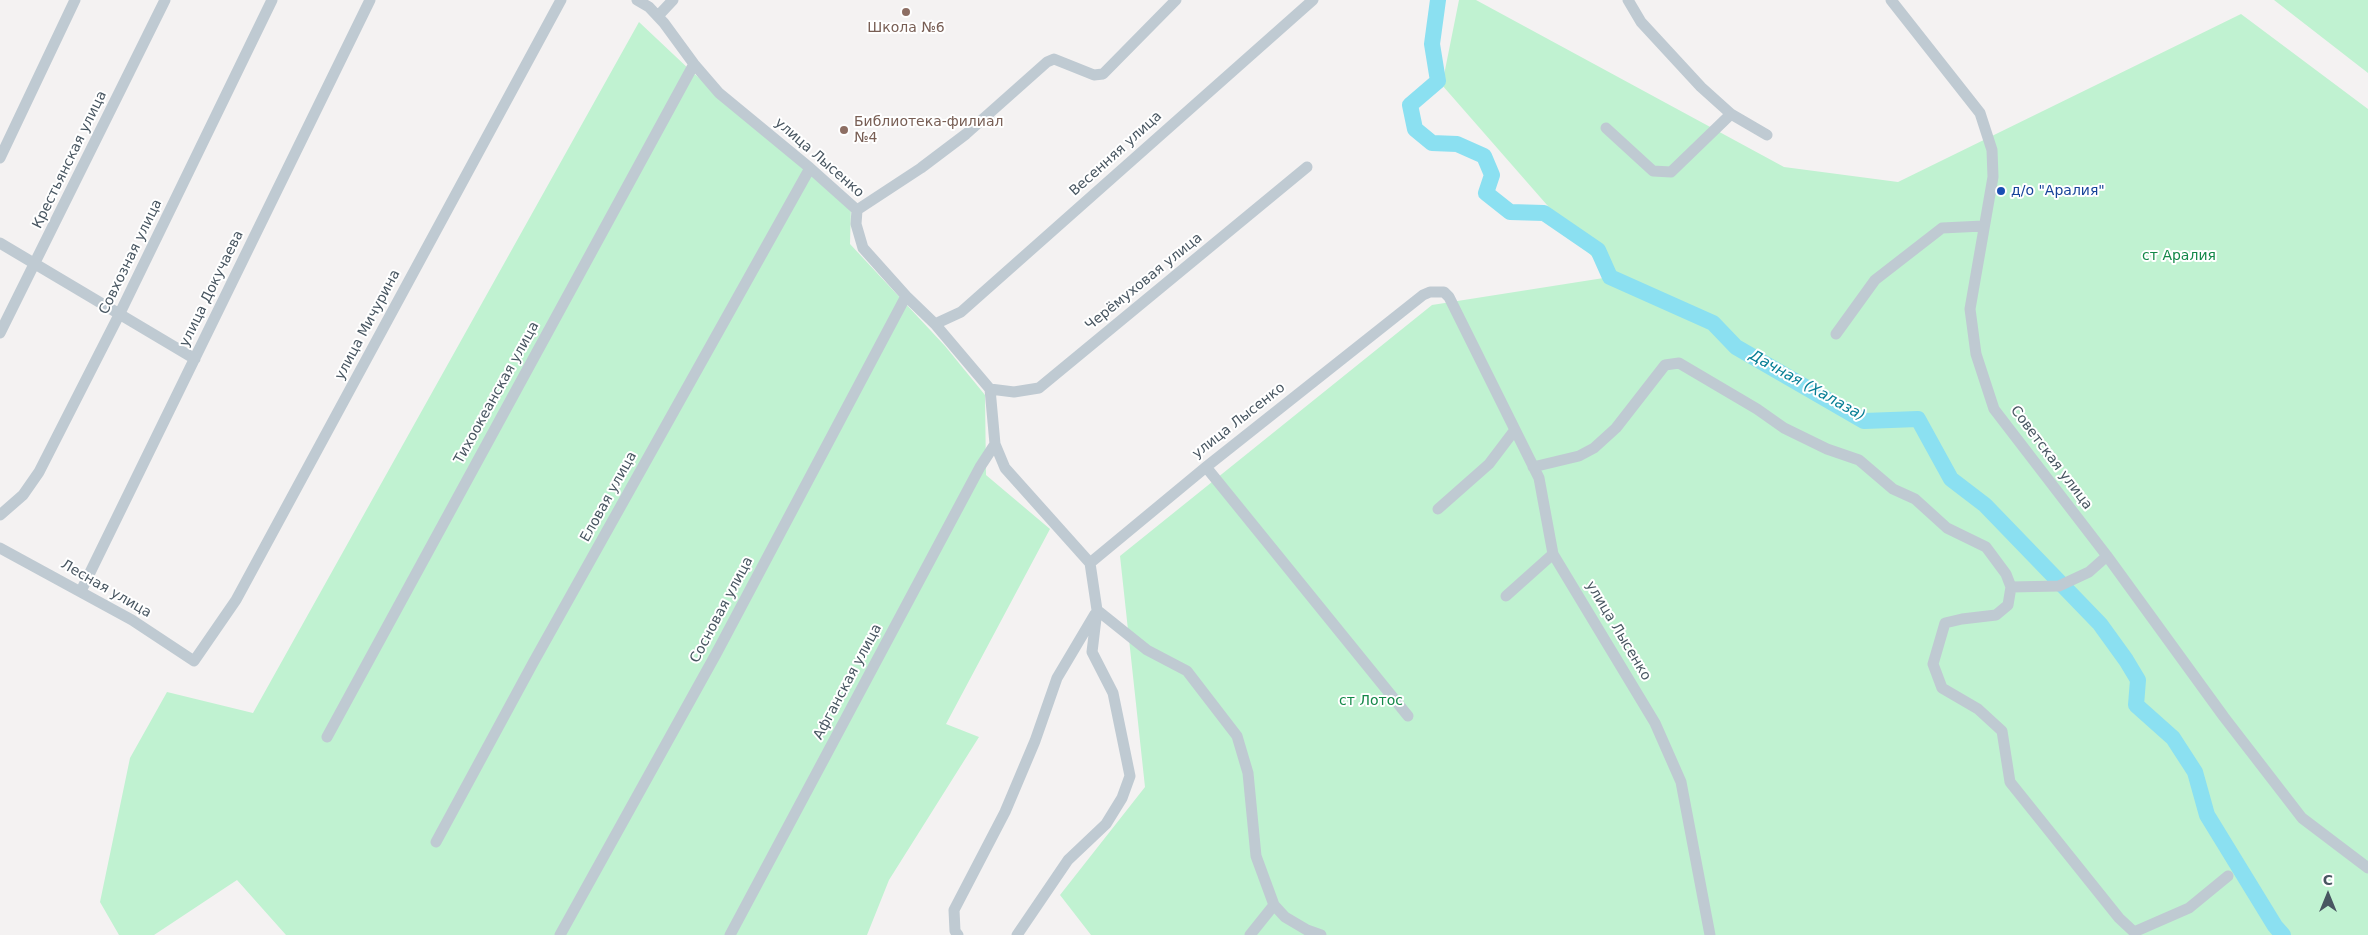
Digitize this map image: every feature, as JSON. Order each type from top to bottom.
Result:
[{"type":"street","points":[[0,158],[75,0]]},
{"type":"street","name":"Крестьянская улица","points":[[0,333],[165,0]]},
{"type":"street","name":"Совхозная улица","points":[[0,515],[23,495],[39,472],[120,312],[272,0]]},
{"type":"street","name":"улица Докучаева","points":[[81,591],[370,0]]},
{"type":"street","name":"улица Мичурина","points":[[194,661],[236,600],[561,0]]},
{"type":"street","name":"улица Лысенко","points":[[637,0],[658,16],[694,64],[719,93],[810,168],[857,210],[856,224],[864,248],[906,296],[935,324],[990,389]]},
{"type":"street","points":[[658,16],[672,0]]},
{"type":"street","points":[[857,210],[922,168],[959,139],[1047,62],[1054,59],[1094,75],[1103,74],[1176,0]]},
{"type":"street","name":"Весенняя улица","points":[[935,324],[961,312],[1313,0]]},
{"type":"street","points":[[1628,0],[1641,22],[1701,87],[1732,114],[1767,135]]},
{"type":"street","name":"Советская улица","points":[[1891,0],[1980,113],[1992,150],[1993,177],[1970,309],[1976,354],[1994,409],[2107,556],[2224,717],[2302,818],[2368,868]]},
{"type":"street","name":"Тихоокеанская улица","points":[[327,737],[694,64]]},
{"type":"street","points":[[1606,128],[1653,171],[1671,172],[1732,114]]},
{"type":"street","name":"Черёмуховая улица","points":[[990,389],[1014,392],[1039,388],[1307,167]]},
{"type":"street","name":"Еловая улица","points":[[436,842],[533,663],[810,168]]},
{"type":"street","points":[[1836,334],[1875,280],[1942,228],[1983,226]]},
{"type":"street","points":[[0,243],[120,312],[195,359]]},
{"type":"street","name":"улица Лысенко","points":[[1090,563],[1206,467],[1423,295],[1438,291],[1444,292],[1449,297],[1538,478],[1554,554],[1655,723],[1681,782],[1710,935]]},
{"type":"street","name":"Сосновая улица","points":[[560,935],[716,654],[906,296]]},
{"type":"street","points":[[1533,467],[1579,456],[1594,448],[1616,428],[1665,365],[1679,363],[1757,409],[1784,428],[1827,449],[1859,460],[1893,489],[1914,499],[1946,528],[1986,547],[2006,574],[2011,587],[2008,605],[1996,615],[1962,619],[1945,624],[1933,664],[1942,688],[1978,709],[2002,732],[2010,782],[2119,918],[2134,932],[2189,908],[2228,876]]},
{"type":"street","points":[[990,389],[995,444],[1005,468],[1090,563],[1097,610],[1092,652],[1113,693],[1130,776],[1122,798],[1106,824],[1068,860],[1017,935]]},
{"type":"street","points":[[1438,509],[1488,464],[1514,431]]},
{"type":"street","name":"Афганская улица","points":[[730,935],[980,467],[995,444]]},
{"type":"street","points":[[1206,467],[1408,716]]},
{"type":"street","name":"Лесная улица","points":[[0,548],[132,620],[194,661]]},
{"type":"street","points":[[1506,596],[1554,554]]},
{"type":"street","points":[[2011,587],[2059,586],[2089,572],[2107,556]]},
{"type":"street","points":[[1097,610],[1147,650],[1187,671],[1238,736],[1248,773],[1256,856],[1274,906],[1285,916],[1307,930],[1321,935]]},
{"type":"street","points":[[958,935],[955,931],[954,910],[1005,812],[1035,741],[1057,678],[1097,610]]},
{"type":"street","points":[[1250,935],[1274,906]]},
{"type":"green space","points":[[1459,0],[1476,0],[1784,167],[1898,182],[2241,14],[2368,109],[2368,935],[1091,935],[1060,895],[1145,787],[1120,556],[1432,305],[1610,277],[1442,85]]},
{"type":"green space","points":[[2274,0],[2368,0],[2368,73]]},
{"type":"green space","points":[[639,22],[691,71],[851,205],[850,244],[945,346],[985,395],[986,475],[1050,529],[946,724],[979,737],[889,880],[867,935],[286,935],[237,880],[154,935],[119,935],[100,902],[130,758],[167,692],[253,713]]},
{"type":"waterway","name":"Дачная (Халаза)","points":[[1438,0],[1432,44],[1438,81],[1410,105],[1415,129],[1432,143],[1457,144],[1484,156],[1492,175],[1486,193],[1510,212],[1544,213],[1598,250],[1610,277],[1713,323],[1736,347],[1864,421],[1918,419],[1951,479],[1985,505],[2100,624],[2126,660],[2138,680],[2136,705],[2173,738],[2195,772],[2207,815],[2275,926],[2283,935]]},
{"type":"place","name":"Школа №6","points":[[906,12]]},
{"type":"place","name":"Библиотека-филиал №4","points":[[844,130]]},
{"type":"place","name":"д/о \"Аралия\"","points":[[2001,191]]},
{"type":"park label","name":"ст Аралия","points":[[2179,256]]},
{"type":"park label","name":"ст Лотос","points":[[1371,701]]}]
